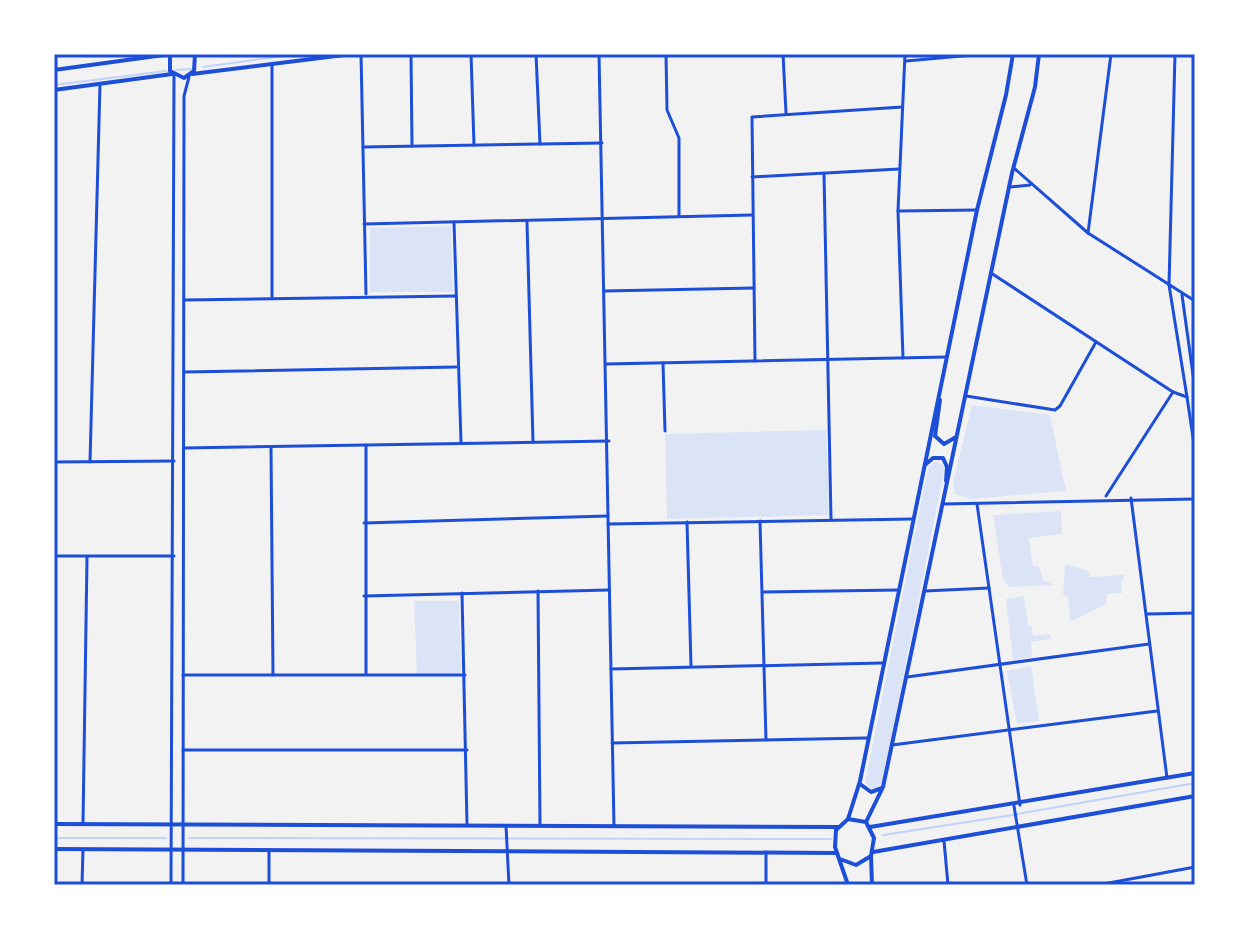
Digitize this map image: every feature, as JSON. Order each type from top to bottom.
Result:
[{"type":"main road","points":[[54,70],[171,54],[173,74]]},
{"type":"main road","points":[[190,75],[195,54]]},
{"type":"main road","points":[[54,90],[352,54]]},
{"type":"main road","points":[[848,885],[835,837],[838,827],[848,819],[860,781],[946,357],[1013,54]]},
{"type":"main road","points":[[872,885],[868,825],[883,787],[1009,187],[1035,87],[1039,54]]},
{"type":"main road","points":[[940,389],[935,436],[944,444],[958,435]]},
{"type":"main road","points":[[923,467],[933,458],[943,458],[947,467],[946,491]]},
{"type":"main road","points":[[848,819],[868,825],[1017,805],[1195,773]]},
{"type":"main road","points":[[860,781],[868,792],[883,787]]},
{"type":"main road","points":[[840,859],[856,865],[872,854],[1195,796]]},
{"type":"main road","points":[[54,824],[838,827]]},
{"type":"main road","points":[[54,849],[837,853]]},
{"type":"street","points":[[361,54],[366,295]]},
{"type":"street","points":[[411,54],[412,146]]},
{"type":"street","points":[[471,54],[474,145]]},
{"type":"street","points":[[536,54],[540,144]]},
{"type":"street","points":[[599,54],[609,441],[614,826]]},
{"type":"street","points":[[666,54],[667,110],[679,138],[679,217]]},
{"type":"street","points":[[783,54],[786,113]]},
{"type":"street","points":[[903,358],[898,211],[905,54]]},
{"type":"street","points":[[906,61],[984,54]]},
{"type":"street","points":[[1088,233],[1111,54]]},
{"type":"street","points":[[1175,54],[1169,285],[1195,451]]},
{"type":"street","points":[[272,65],[272,298]]},
{"type":"street","points":[[171,885],[173,74]]},
{"type":"street","points":[[183,885],[184,96],[190,75]]},
{"type":"street","points":[[90,462],[100,84]]},
{"type":"street","points":[[755,361],[751,120],[755,115],[902,107]]},
{"type":"street","points":[[363,147],[602,143]]},
{"type":"street","points":[[1014,168],[1088,233],[1195,301]]},
{"type":"street","points":[[752,177],[899,169]]},
{"type":"street","points":[[824,174],[831,519]]},
{"type":"street","points":[[1009,187],[1030,185]]},
{"type":"street","points":[[898,211],[977,210]]},
{"type":"street","points":[[364,224],[752,215]]},
{"type":"street","points":[[527,220],[533,442]]},
{"type":"street","points":[[454,222],[456,367],[461,443]]},
{"type":"street","points":[[991,273],[1173,392],[1187,397]]},
{"type":"street","points":[[604,291],[754,288]]},
{"type":"street","points":[[1182,295],[1195,389]]},
{"type":"street","points":[[184,300],[455,296]]},
{"type":"street","points":[[966,396],[1055,410],[1096,342]]},
{"type":"street","points":[[606,364],[946,357]]},
{"type":"street","points":[[663,363],[665,431]]},
{"type":"street","points":[[184,372],[456,367]]},
{"type":"street","points":[[1105,498],[1173,392]]},
{"type":"street","points":[[174,409],[183,409]]},
{"type":"street","points":[[184,448],[609,441]]},
{"type":"street","points":[[366,445],[366,675]]},
{"type":"street","points":[[271,447],[273,675]]},
{"type":"street","points":[[54,462],[174,461]]},
{"type":"street","points":[[943,504],[1105,498],[1195,499]]},
{"type":"street","points":[[1131,498],[1167,778]]},
{"type":"street","points":[[977,504],[1027,885]]},
{"type":"street","points":[[364,523],[608,516]]},
{"type":"street","points":[[608,524],[913,519]]},
{"type":"street","points":[[760,521],[766,740]]},
{"type":"street","points":[[687,522],[691,667]]},
{"type":"street","points":[[54,556],[174,556]]},
{"type":"street","points":[[83,824],[87,557]]},
{"type":"street","points":[[925,591],[989,588]]},
{"type":"street","points":[[364,596],[609,590]]},
{"type":"street","points":[[763,592],[899,590]]},
{"type":"street","points":[[538,591],[540,826]]},
{"type":"street","points":[[462,593],[467,826]]},
{"type":"street","points":[[1146,614],[1195,613]]},
{"type":"street","points":[[907,677],[1149,644]]},
{"type":"street","points":[[611,669],[882,663]]},
{"type":"street","points":[[183,675],[465,675]]},
{"type":"street","points":[[892,745],[1157,711]]},
{"type":"street","points":[[612,743],[867,738]]},
{"type":"street","points":[[182,750],[467,750]]},
{"type":"street","points":[[173,765],[182,765]]},
{"type":"street","points":[[506,826],[509,885]]},
{"type":"street","points":[[944,840],[948,885]]},
{"type":"street","points":[[82,885],[83,849]]},
{"type":"street","points":[[269,851],[269,885]]},
{"type":"street","points":[[766,852],[766,885]]},
{"type":"street","points":[[1098,885],[1195,867]]},
{"type":"shaded area","points":[[451,226],[453,292],[370,292],[370,228]]},
{"type":"shaded area","points":[[972,405],[1050,415],[1066,491],[970,499],[955,494],[953,482]]},
{"type":"shaded area","points":[[826,430],[829,515],[667,519],[665,434]]},
{"type":"shaded area","points":[[936,461],[945,467],[882,783],[872,789],[865,783],[928,467]]},
{"type":"shaded area","points":[[1061,511],[1062,534],[1029,538],[1033,566],[1039,567],[1043,580],[1054,585],[1009,587],[1003,579],[993,515]]},
{"type":"shaded area","points":[[1065,564],[1088,571],[1090,577],[1125,575],[1121,582],[1122,593],[1107,594],[1106,604],[1070,622],[1068,596],[1063,595]]},
{"type":"shaded area","points":[[1024,596],[1028,626],[1032,626],[1033,636],[1050,634],[1051,639],[1031,642],[1032,657],[1013,660],[1006,599]]},
{"type":"shaded area","points":[[414,601],[459,601],[461,675],[417,674]]},
{"type":"shaded area","points":[[1031,666],[1039,721],[1017,724],[1007,671]]},
{"type":"waterway","points":[[203,67],[299,54]]},
{"type":"waterway","points":[[176,70],[192,69]]},
{"type":"waterway","points":[[54,85],[166,71]]},
{"type":"waterway","points":[[1017,814],[1195,783]]},
{"type":"waterway","points":[[883,835],[1013,815]]},
{"type":"waterway","points":[[54,838],[166,838]]},
{"type":"waterway","points":[[189,838],[831,839]]}]
